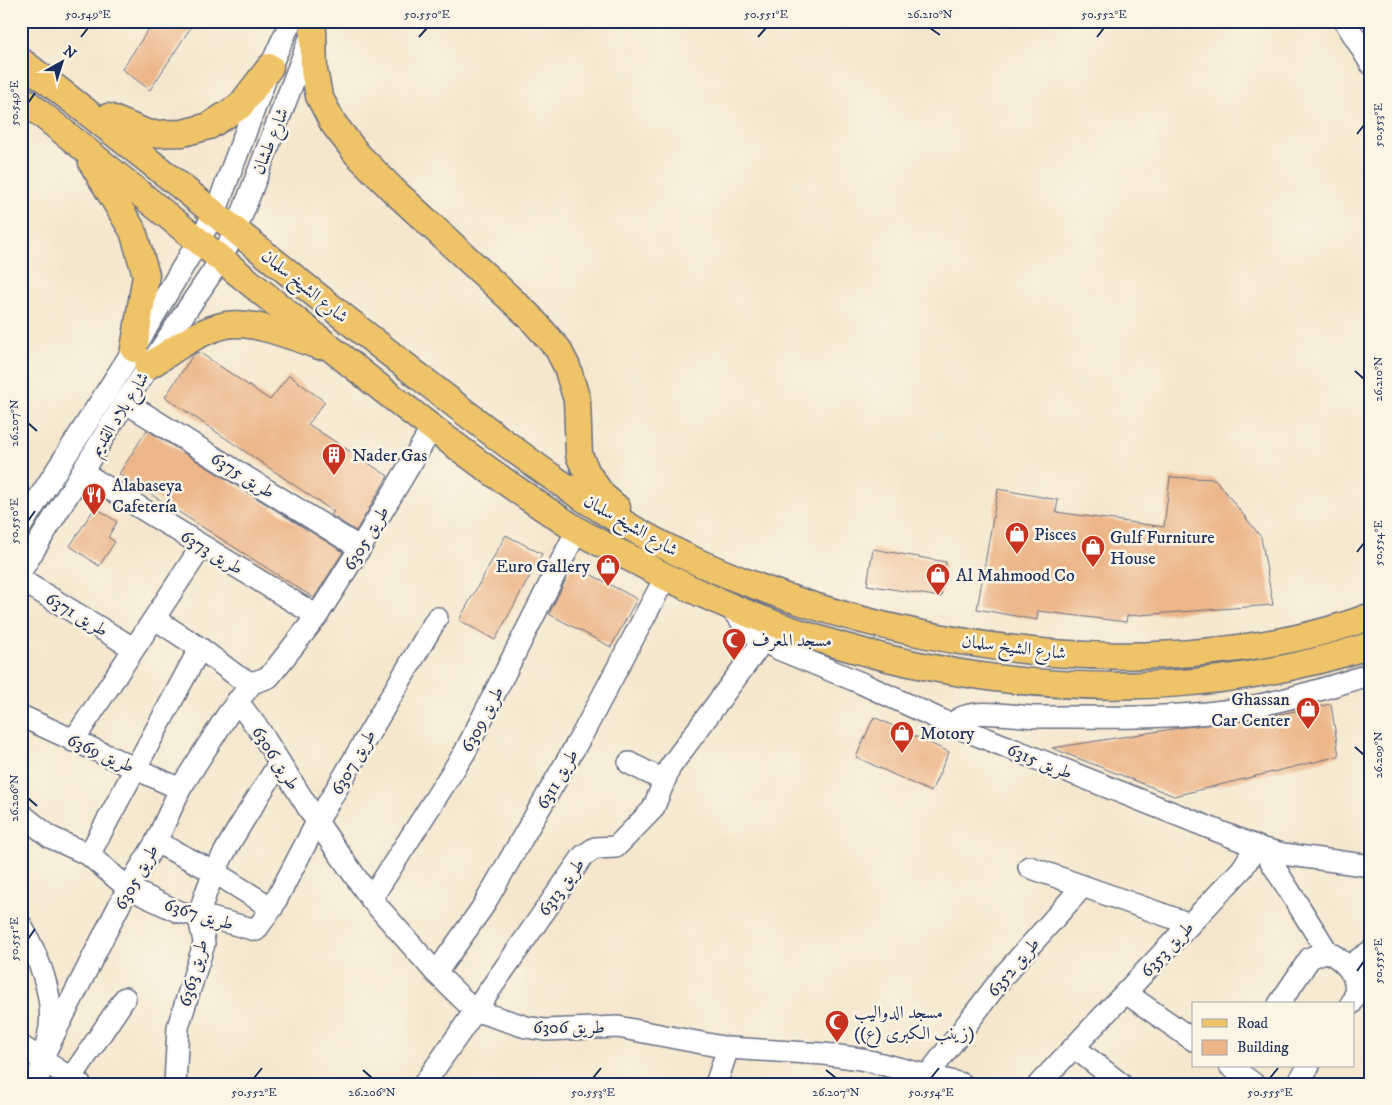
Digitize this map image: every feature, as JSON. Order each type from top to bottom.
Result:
[{"type":"main road","points":[[306,24],[319,96],[333,123],[358,154],[392,190],[530,317],[558,350],[572,382],[576,400],[580,455],[587,473],[602,494],[644,534]]},
{"type":"main road","name":"شارع الشيخ سلمان","points":[[21,61],[216,213],[296,280],[531,462],[578,494],[644,534],[700,563],[802,603],[864,621],[994,647],[1089,656],[1179,654],[1272,642],[1352,623],[1371,616]]},
{"type":"main road","points":[[75,102],[149,134],[183,133],[209,126],[240,106],[270,67]]},
{"type":"main road","name":"شارع الشيخ سلمان","points":[[21,98],[334,351],[432,428],[504,481],[577,530],[665,578],[730,608],[835,644],[914,664],[992,678],[1081,686],[1179,684],[1274,672],[1371,645]]},
{"type":"main road","points":[[83,147],[133,231],[146,275],[141,358],[228,325],[262,328],[334,351]]},
{"type":"street","points":[[1345,21],[1371,64]]},
{"type":"street","name":"شارع طشان","points":[[200,242],[216,213],[270,67],[306,24]]},
{"type":"street","name":"شارع طشان","points":[[221,259],[236,230],[298,74],[306,24]]},
{"type":"street","name":"شارع بلاد القديم","points":[[21,571],[125,402],[141,358],[200,242]]},
{"type":"street","name":"شارع بلاد القديم","points":[[21,526],[141,358],[221,259]]},
{"type":"street","name":"طريق 6375","points":[[125,402],[360,548]]},
{"type":"street","name":"طريق 6305","points":[[42,1058],[128,888],[156,842],[180,789],[237,701],[252,683],[268,677],[317,616],[432,428]]},
{"type":"street","name":"طريق 6373","points":[[82,472],[317,616]]},
{"type":"street","name":"طريق 6309","points":[[371,899],[465,752],[577,530]]},
{"type":"street","points":[[73,741],[202,546]]},
{"type":"street","name":"طريق 6311","points":[[436,972],[482,908],[583,733],[665,578]]},
{"type":"street","name":"طريق 6371","points":[[21,580],[133,648]]},
{"type":"street","name":"طريق 6315","points":[[730,608],[743,624],[763,641],[1015,751],[1258,847],[1283,854],[1371,866]]},
{"type":"street","name":"طريق 6307","points":[[272,908],[317,822],[437,618]]},
{"type":"street","points":[[155,619],[200,648],[237,676],[252,683]]},
{"type":"street","name":"طريق 6313","points":[[424,1084],[583,856],[595,848],[613,848],[620,845],[653,809],[663,780],[670,767],[763,641]]},
{"type":"street","points":[[89,855],[200,648]]},
{"type":"street","points":[[952,725],[960,716],[972,713],[1028,718],[1178,716],[1226,711],[1276,701],[1371,674]]},
{"type":"street","name":"طريق 6306","points":[[237,701],[260,730],[317,822],[371,899],[436,972],[474,1010],[526,1027],[545,1030],[618,1027],[728,1048],[824,1054],[861,1059],[887,1076],[928,1075],[962,1084]]},
{"type":"street","name":"طريق 6369","points":[[21,716],[180,789]]},
{"type":"street","points":[[1015,751],[1017,734],[1028,718]]},
{"type":"street","name":"طريق 6363","points":[[175,1084],[178,1027],[204,944],[204,932],[199,917],[214,872],[279,763]]},
{"type":"street","points":[[629,763],[663,780]]},
{"type":"street","name":"طريق 6367","points":[[21,814],[50,837],[89,855],[128,888],[179,912],[256,930],[272,908]]},
{"type":"street","points":[[156,842],[214,872],[272,908]]},
{"type":"street","points":[[1258,847],[1327,951],[1349,966],[1356,981],[1356,996],[1352,1002]]},
{"type":"street","name":"طريق 6353","points":[[1039,1084],[1242,869],[1258,847]]},
{"type":"street","points":[[1029,867],[1190,924]]},
{"type":"street","name":"طريق 6352","points":[[928,1075],[1004,975],[1083,886]]},
{"type":"street","points":[[21,925],[38,959],[48,995],[50,1026],[37,1084]]},
{"type":"street","points":[[1281,1002],[1310,958],[1327,951]]},
{"type":"street","points":[[1349,966],[1371,951]]},
{"type":"street","points":[[1126,993],[1192,1039]]},
{"type":"street","points":[[21,1046],[76,1080],[125,998]]},
{"type":"street","points":[[716,1084],[728,1048]]},
{"type":"street","points":[[1075,1048],[1121,1084]]},
{"type":"street","points":[[1235,1068],[1254,1084]]},
{"type":"street","points":[[1296,1084],[1308,1068]]},
{"type":"building","points":[[154,21],[195,21],[150,90],[122,69]]},
{"type":"building","points":[[199,352],[270,400],[289,375],[325,402],[308,424],[388,476],[356,531],[331,515],[334,512],[165,397],[193,355]]},
{"type":"building","points":[[147,430],[343,552],[314,598],[119,474]]},
{"type":"building","points":[[1170,477],[1215,479],[1261,537],[1273,605],[1127,616],[1126,622],[1038,611],[1037,620],[977,609],[998,489],[1058,500],[1056,512],[1164,527]]},
{"type":"building","points":[[95,507],[117,522],[108,537],[115,542],[99,566],[70,546]]},
{"type":"building","points":[[506,535],[542,554],[495,640],[459,620]]},
{"type":"building","points":[[873,549],[946,562],[941,597],[867,585]]},
{"type":"building","points":[[573,565],[637,599],[611,647],[549,614]]},
{"type":"building","points":[[1331,704],[1339,756],[1174,796],[1052,748],[1185,727],[1244,721]]},
{"type":"building","name":"Motory","points":[[874,717],[949,752],[931,792],[856,757]]},
{"type":"place","name":"Nader Gas","points":[[334,476]]},
{"type":"place","name":"Alabaseya Cafetería","points":[[94,516]]},
{"type":"place","name":"Pisces","points":[[1017,555]]},
{"type":"place","name":"Gulf Furniture House","points":[[1093,568]]},
{"type":"place","name":"Euro Gallery","points":[[608,587]]},
{"type":"place","name":"Al Mahmood Co","points":[[938,596]]},
{"type":"place","name":"مسجد المعرف","points":[[734,661]]},
{"type":"place","name":"Ghassan Car Center","points":[[1308,730]]},
{"type":"place","name":"Motory","points":[[902,754]]},
{"type":"place","name":"مسجد الدواليب (زينب الكبرى (ع))","points":[[837,1043]]}]
